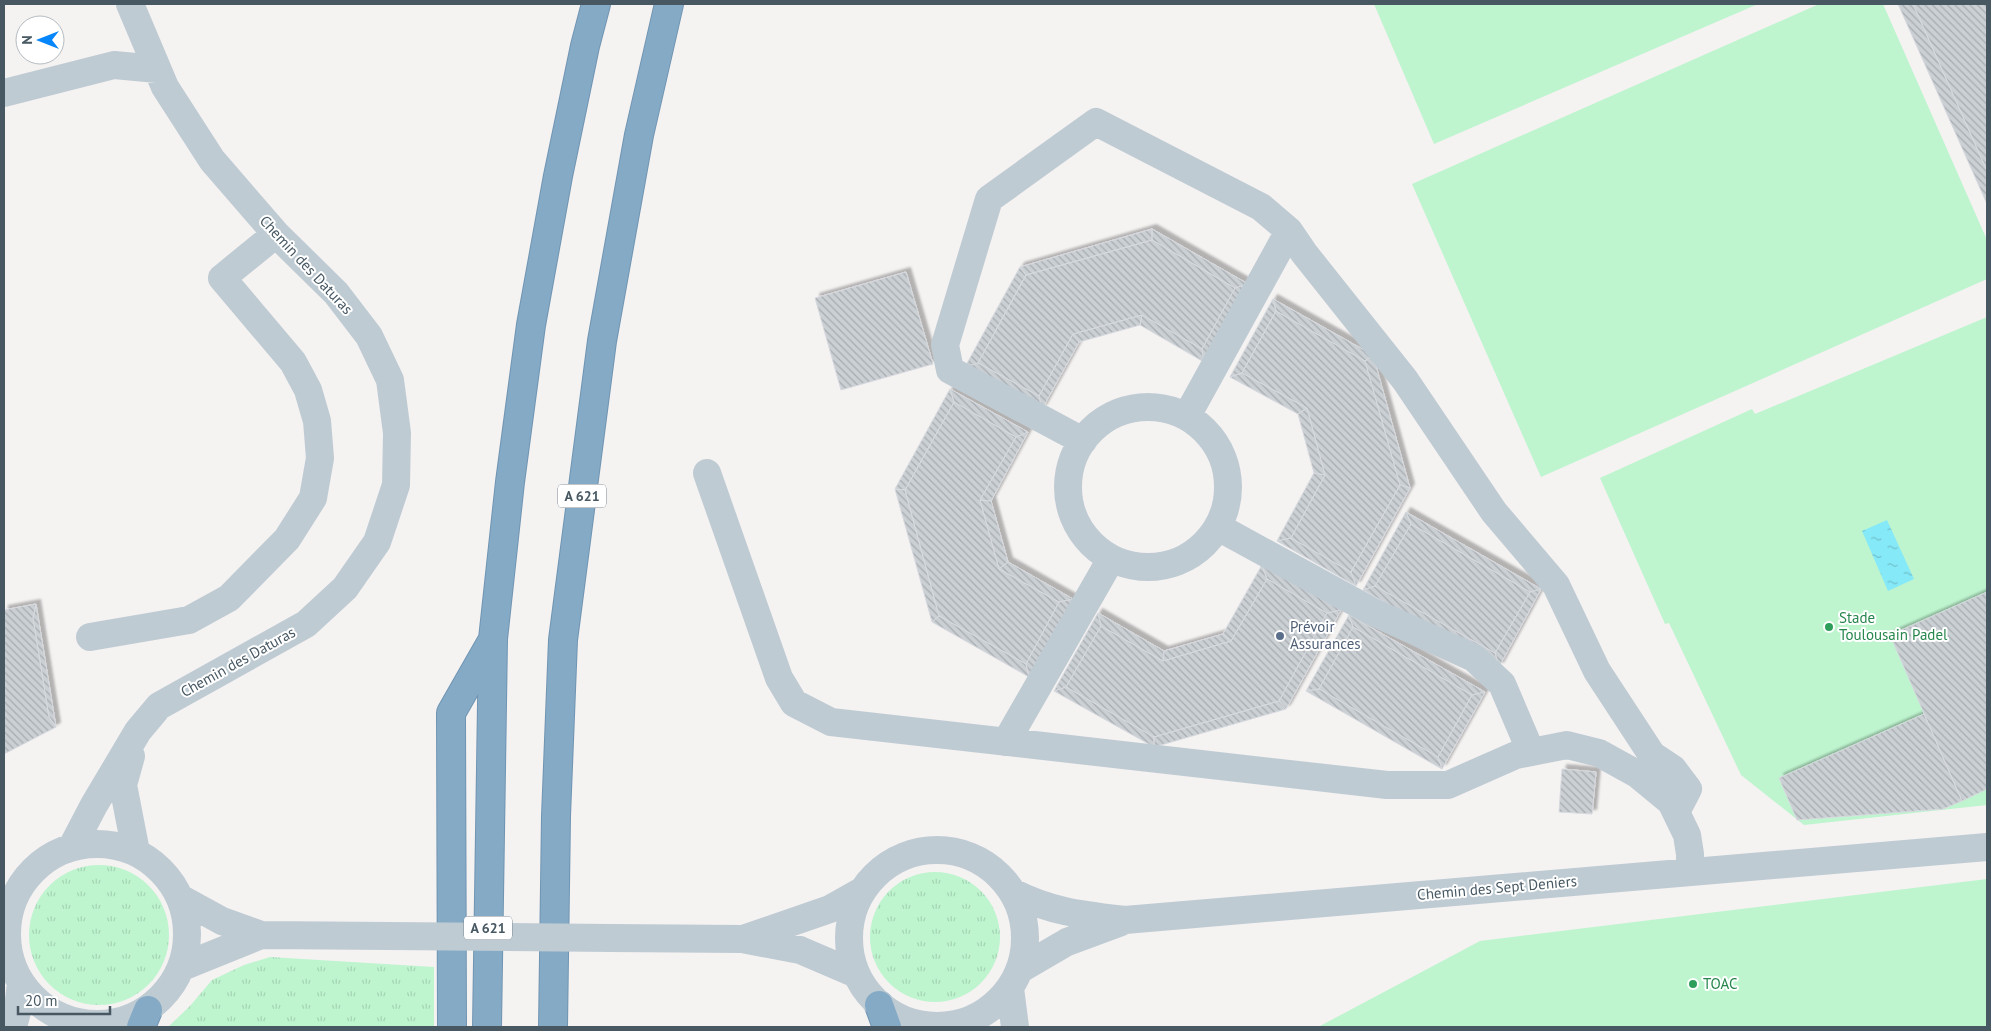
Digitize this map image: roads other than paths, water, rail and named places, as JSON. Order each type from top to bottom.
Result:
[{"type":"highway","name":"A 621","points":[[487,1027],[493,639],[510,482],[531,325],[558,176],[585,46],[596,4]]},
{"type":"highway","name":"A 621","points":[[553,1027],[556,816],[563,640],[602,341],[639,136],[669,4]]},
{"type":"highway","points":[[452,1027],[451,713],[493,639]]},
{"type":"highway","points":[[554,996],[569,1027]]},
{"type":"street","name":"Chemin des Daturas","points":[[72,847],[94,805],[138,732],[159,706],[306,624],[345,588],[377,542],[396,485],[397,433],[390,380],[369,336],[336,293],[276,234],[212,160],[164,87],[130,4]]},
{"type":"street","points":[[4,93],[114,65],[157,69]]},
{"type":"street","points":[[1083,441],[950,370],[945,345],[988,199],[1096,122],[1261,207],[1288,230],[1304,254],[1405,380],[1494,512],[1556,584],[1597,671],[1652,756],[1673,769],[1688,789],[1676,812]]},
{"type":"street","points":[[1187,416],[1288,230]]},
{"type":"street","points":[[90,638],[189,620],[229,598],[287,539],[313,498],[320,458],[317,421],[308,390],[293,362],[222,278],[276,234]]},
{"type":"street","points":[[1137,407],[1162,408],[1187,416],[1208,433],[1223,457],[1230,484],[1225,512],[1218,527],[1212,537],[1192,556],[1165,567],[1138,568],[1111,559],[1090,544],[1076,523],[1069,499],[1069,474],[1077,450],[1092,429],[1113,415],[1137,407]]},
{"type":"street","points":[[707,473],[778,678],[794,703],[831,722],[1387,785],[1448,785],[1516,755],[1567,745],[1599,753],[1655,786],[1671,802],[1687,835],[1690,872]]},
{"type":"street","points":[[1218,527],[1373,612],[1474,658],[1502,684],[1531,752]]},
{"type":"street","points":[[1006,742],[1111,559]]},
{"type":"street","name":"Chemin des Daturas","points":[[136,852],[125,804],[123,785],[138,732]]},
{"type":"street","points":[[104,844],[136,852],[162,871],[180,898],[188,933],[182,967],[168,991],[144,1018],[106,1025],[61,1024],[35,1000],[21,983],[11,963],[5,941],[11,889],[45,861],[72,847],[104,844]]},
{"type":"street","name":"Chemin des Sept Deniers","points":[[1012,892],[1037,905],[1057,910],[1125,920],[1987,847]]},
{"type":"street","points":[[1015,1027],[1014,979],[1025,943],[1022,917],[1012,892],[996,873],[964,854],[939,850],[916,852],[894,861],[876,874],[862,891],[853,911],[849,932],[850,954],[856,974],[883,1016],[894,1016],[912,1023],[931,1026],[952,1026],[974,1018],[994,1006],[1014,979],[1067,942],[1125,920]]},
{"type":"street","points":[[742,939],[830,909],[862,891]]},
{"type":"street","points":[[180,898],[222,921],[261,935],[742,939],[800,950],[856,974]]},
{"type":"street","points":[[182,967],[261,935]]},
{"type":"street","points":[[13,1027],[18,1008],[21,983]]},
{"type":"water","points":[[1887,520],[1914,579],[1888,591],[1862,531]]},
{"type":"place","name":"Stade Toulousain Padel","points":[[1829,627]]},
{"type":"place","name":"Prévoir Assurances","points":[[1280,636]]},
{"type":"place","name":"TOAC","points":[[1693,984]]}]
